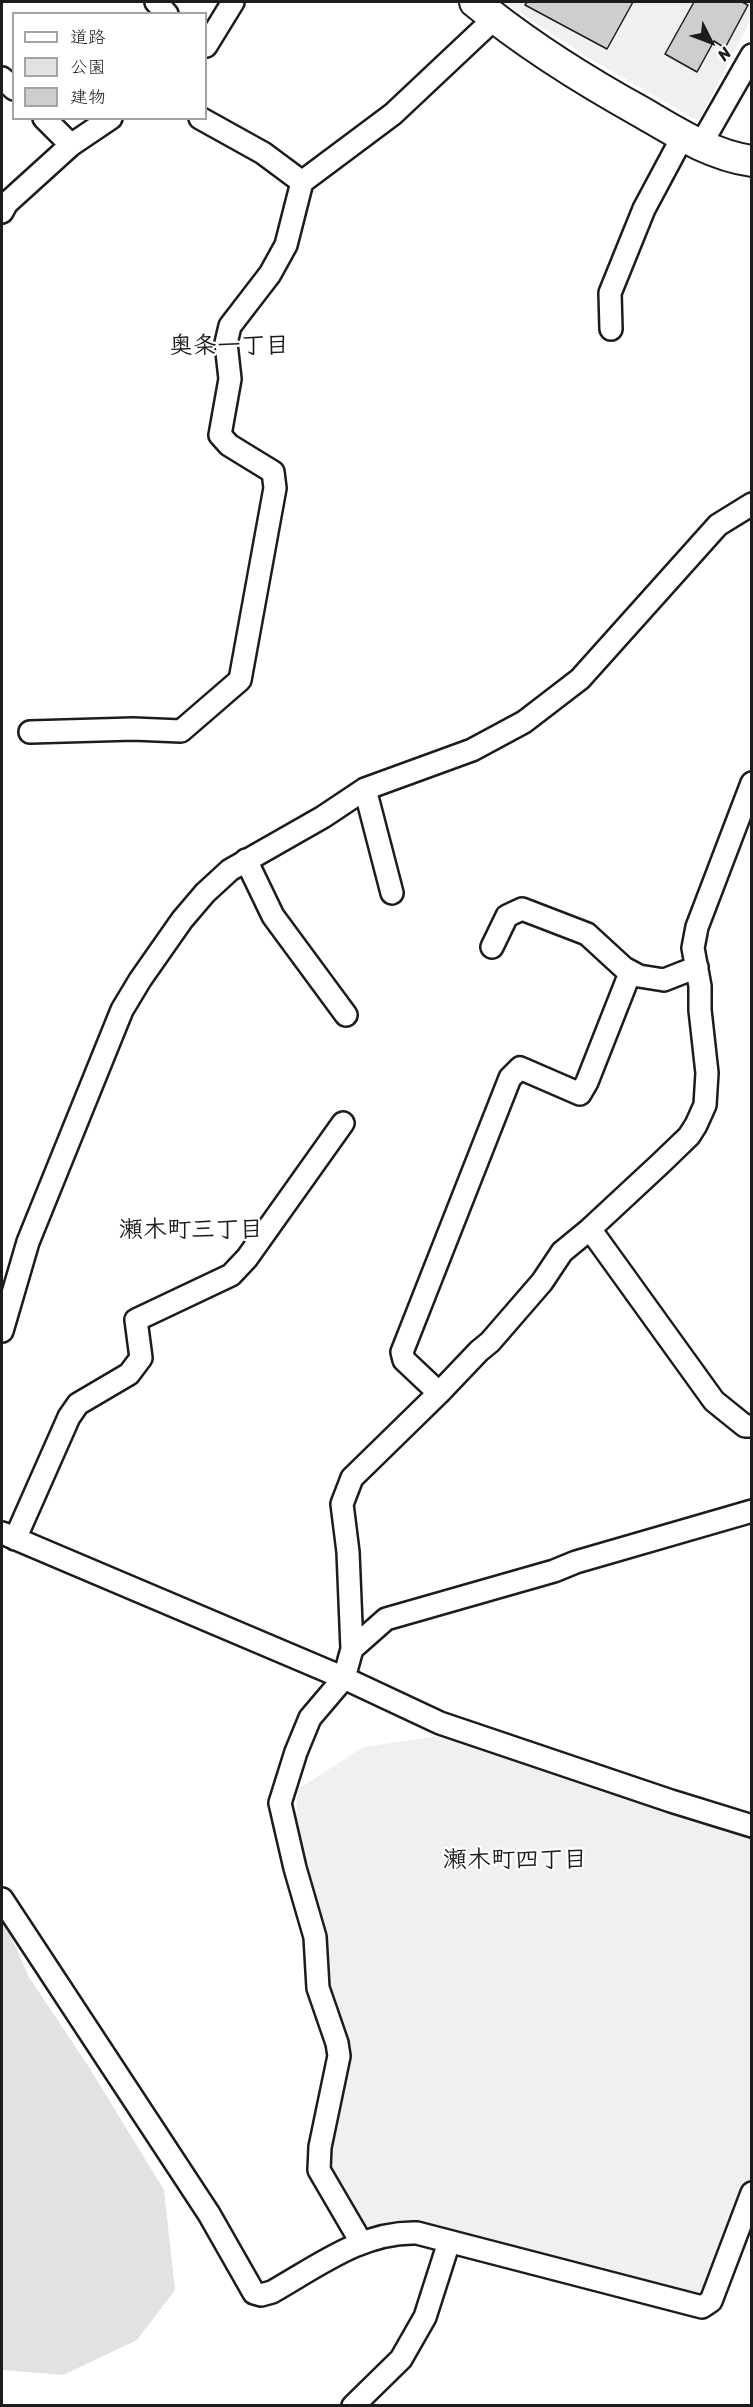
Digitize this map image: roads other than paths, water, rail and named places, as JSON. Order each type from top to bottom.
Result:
[{"type":"street","points":[[207,44],[233,2]]},
{"type":"street","points":[[30,732],[133,729],[181,731],[240,680],[275,488],[273,472],[229,445],[220,435],[230,379],[226,343],[230,326],[270,274],[286,245],[302,182],[393,114],[485,10],[602,90],[691,141],[752,160]]},
{"type":"street","points":[[611,329],[610,293],[644,209],[752,55]]},
{"type":"street","points":[[46,120],[71,145]]},
{"type":"street","points":[[2,212],[6,203],[71,145],[108,120]]},
{"type":"street","points":[[204,120],[263,153],[302,182]]},
{"type":"street","points":[[2,1331],[28,1242],[122,1010],[182,920],[222,877],[246,860],[323,817],[365,789],[472,750],[524,722],[580,679],[718,525],[752,504]]},
{"type":"street","points":[[361,2242],[320,2170],[320,2147],[339,2056],[338,2043],[318,1988],[315,1937],[295,1868],[280,1803],[296,1752],[310,1719],[344,1678],[352,1649],[348,1552],[342,1504],[352,1478],[505,1325],[542,1282],[562,1252],[590,1229],[689,1136],[701,1116],[706,1098],[707,1073],[697,967],[693,948],[697,927],[752,783]]},
{"type":"street","points":[[365,789],[392,893]]},
{"type":"street","points":[[246,860],[273,916],[345,1015]]},
{"type":"street","points":[[492,947],[507,916],[522,909],[587,934],[630,973],[664,980],[697,967]]},
{"type":"street","points":[[439,1393],[404,1360],[402,1352],[510,1078],[520,1068],[580,1094],[587,1082],[630,973]]},
{"type":"street","points":[[343,1123],[247,1258],[231,1275],[136,1320],[141,1358],[129,1374],[78,1404],[69,1417],[8,1536],[344,1678],[440,1723],[670,1801],[752,1826]]},
{"type":"street","points":[[590,1229],[714,1401],[746,1426],[752,1426]]},
{"type":"street","points":[[352,1649],[386,1619],[752,1511]]},
{"type":"street","points":[[2,1899],[209,2214],[254,2293],[261,2295],[273,2292],[361,2242],[396,2232],[417,2233],[702,2307],[711,2301],[750,2200]]},
{"type":"street","points":[[353,2406],[401,2359],[425,2317],[449,2242]]},
{"type":"district","name":"奥条一丁目","points":[[229,347]]},
{"type":"district","name":"瀬木町三丁目","points":[[191,1231]]},
{"type":"district","name":"瀬木町四丁目","points":[[515,1861]]}]
